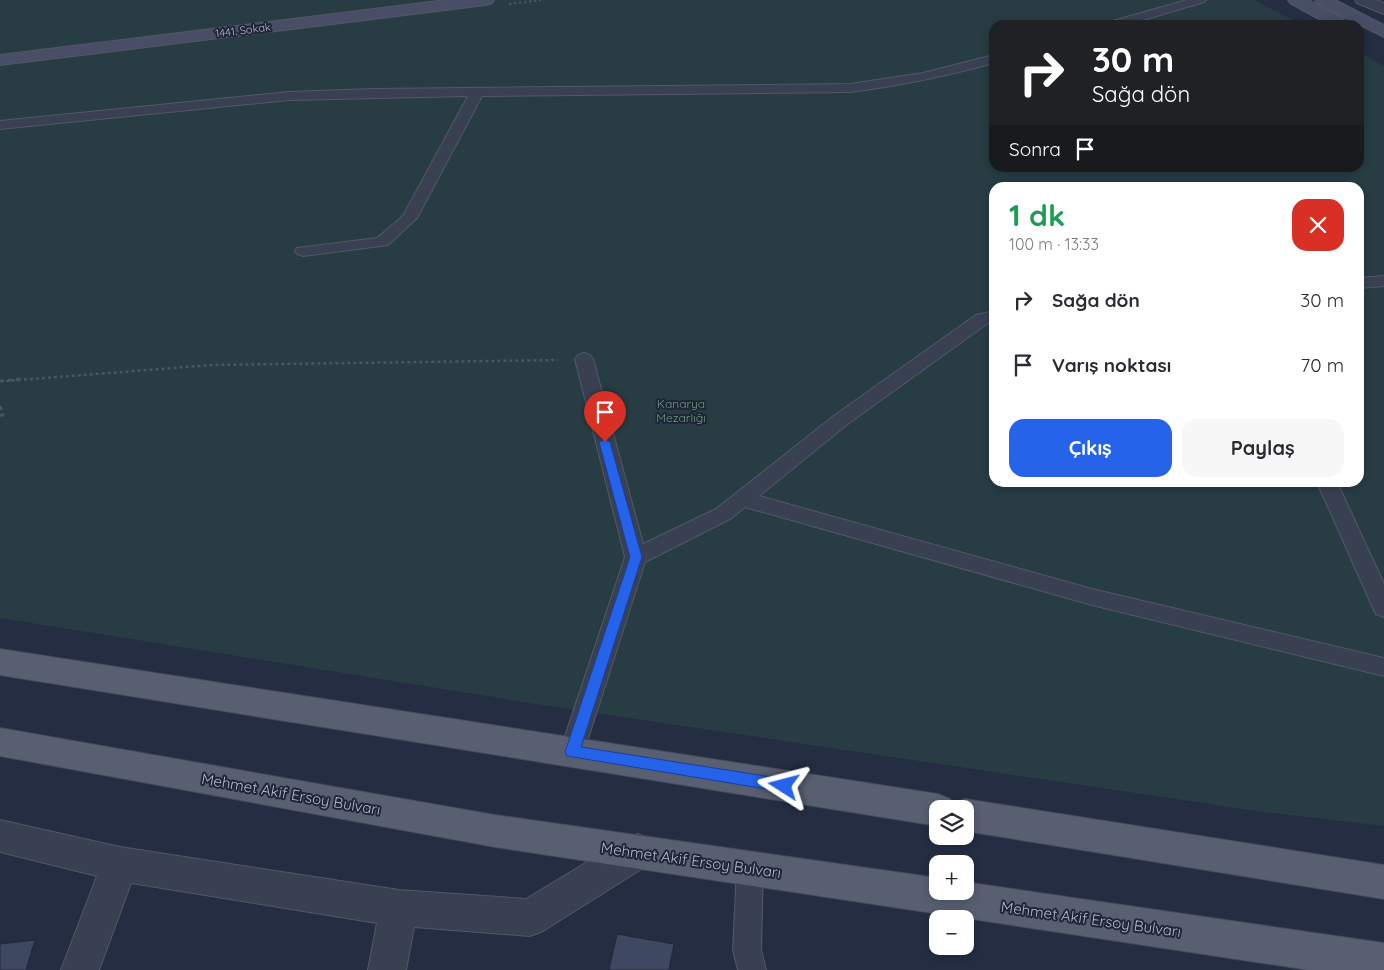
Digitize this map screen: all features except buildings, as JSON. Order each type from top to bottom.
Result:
[{"type":"main road","points":[[0,662],[929,809]]},
{"type":"main road","name":"Mehmet Akif Ersoy Bulvarı","points":[[0,742],[495,831],[1384,962]]},
{"type":"main road","points":[[974,816],[1384,882]]},
{"type":"street","name":"1441. Sokak","points":[[0,44],[368,0]]},
{"type":"street","name":"1441. Sokak","points":[[0,60],[486,0]]},
{"type":"street","points":[[1296,0],[1334,20]]},
{"type":"street","points":[[1323,0],[1361,20]]},
{"type":"street","points":[[1363,0],[1384,9]]},
{"type":"street","points":[[1381,0],[1384,5]]},
{"type":"street","points":[[1364,22],[1384,32]]},
{"type":"street","points":[[1364,36],[1384,46]]},
{"type":"street","points":[[0,836],[120,864],[398,908],[530,918],[638,852]]},
{"type":"street","points":[[80,970],[120,864]]},
{"type":"street","points":[[387,970],[398,908]]},
{"type":"lane","points":[[1130,20],[1200,0]]},
{"type":"lane","points":[[0,125],[289,96],[850,88],[894,84],[989,60]]},
{"type":"lane","points":[[303,251],[382,242],[409,218],[477,92]]},
{"type":"lane","points":[[1364,283],[1384,281]]},
{"type":"lane","points":[[636,557],[723,514],[842,419],[982,319],[989,317]]},
{"type":"lane","points":[[572,752],[636,557],[584,360]]},
{"type":"lane","points":[[1328,487],[1384,608]]},
{"type":"lane","points":[[743,499],[1092,598],[1384,667]]},
{"type":"lane","points":[[750,868],[747,950],[752,970]]},
{"type":"path","points":[[0,380],[212,365],[584,360]]},
{"type":"path","points":[[0,406],[3,414],[0,417]]},
{"type":"green space","name":"Kanarya Mezarlığı","points":[[0,0],[1254,0],[1293,20],[989,20],[989,172],[1364,172],[1364,55],[1384,66],[1384,826],[1263,812],[542,705],[0,618]]},
{"type":"route","points":[[605,442],[636,557],[572,752],[784,786]]}]
